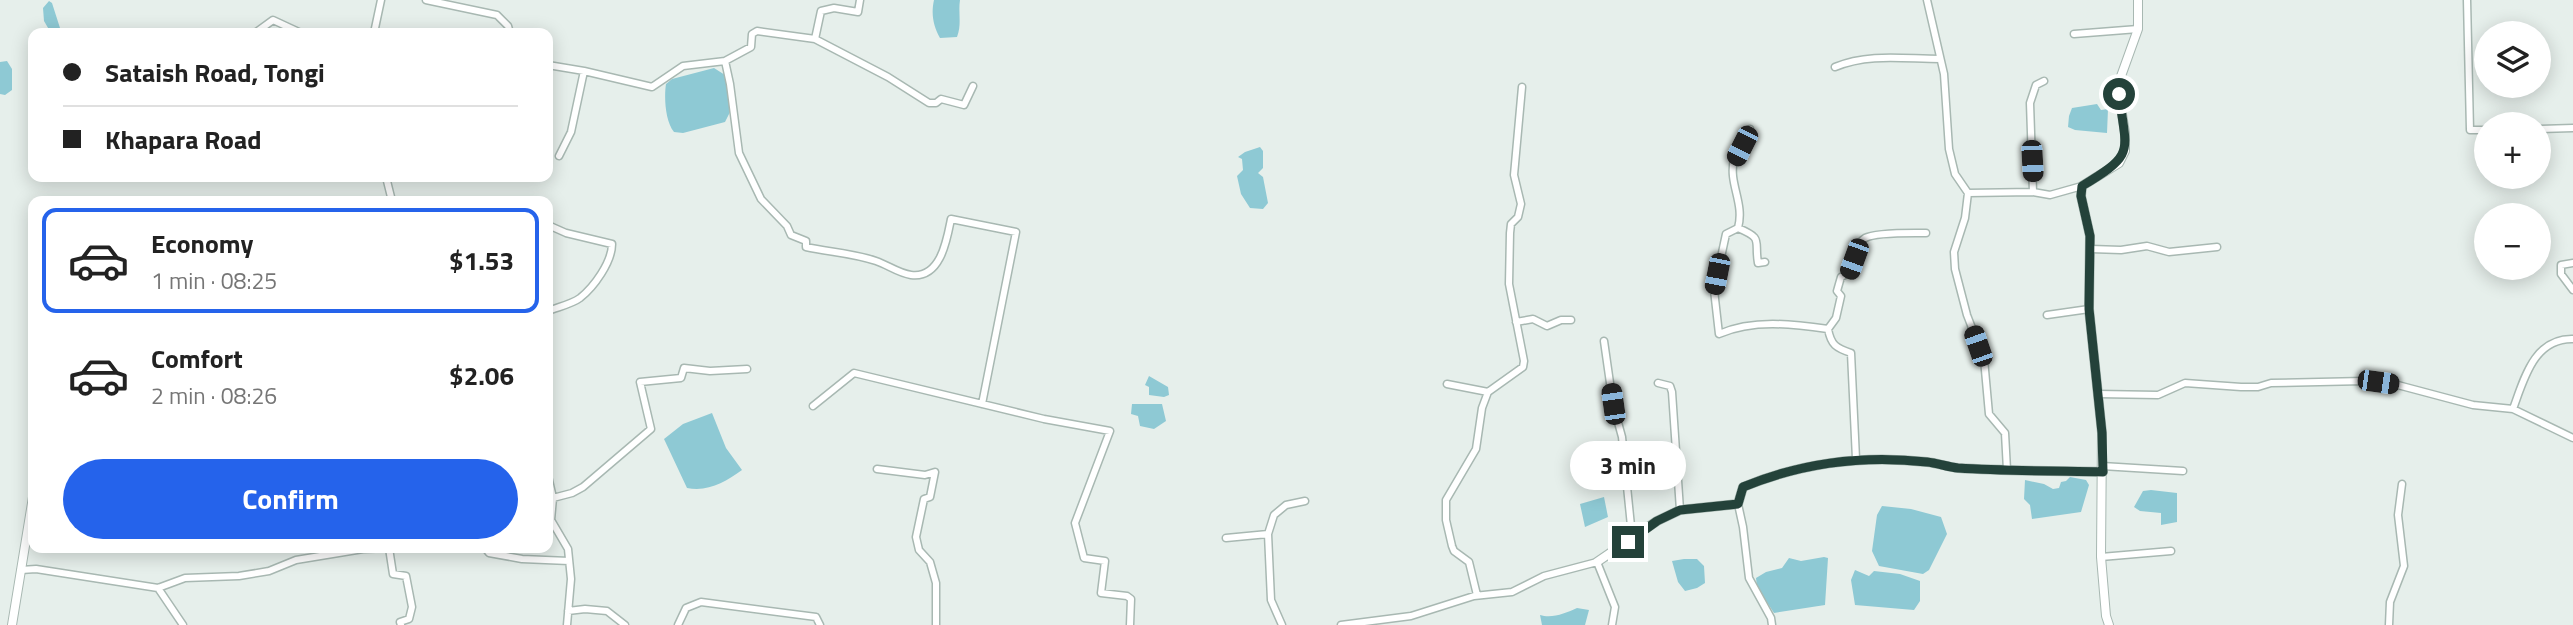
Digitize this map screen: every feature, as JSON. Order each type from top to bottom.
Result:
[{"type":"street","points":[[426,0],[497,15],[509,28]]},
{"type":"street","points":[[815,40],[821,11],[834,8],[858,12],[860,0]]},
{"type":"street","points":[[1927,0],[1940,59],[1949,149],[1955,174],[1968,193],[1965,218],[1954,252],[1955,269],[1967,316],[1984,359],[1989,414],[1999,423],[2007,439],[2007,470]]},
{"type":"street","points":[[1968,193],[2033,192],[2050,195],[2082,186],[2119,163],[2125,151],[2120,79],[2138,29],[2138,0]]},
{"type":"street","points":[[2467,0],[2470,130],[2474,130]]},
{"type":"street","points":[[375,28],[379,1]]},
{"type":"street","points":[[262,28],[273,20],[290,28]]},
{"type":"street","points":[[2074,34],[2138,29]]},
{"type":"street","points":[[553,66],[652,87],[684,66],[725,61],[751,47],[752,34],[757,31],[815,40],[888,77],[929,103],[936,103],[941,99],[964,105],[973,86]]},
{"type":"street","points":[[1835,67],[1852,60],[1888,57],[1940,59]]},
{"type":"street","points":[[725,61],[739,153],[761,199],[787,226],[791,235],[806,241],[806,247],[853,254],[879,261],[899,272],[914,276],[931,269],[944,251],[951,219],[1016,232],[982,404]]},
{"type":"street","points":[[559,156],[571,132],[584,71]]},
{"type":"street","points":[[2033,192],[2030,103],[2036,85],[2044,81]]},
{"type":"street","points":[[1477,596],[1469,562],[1454,551],[1452,546],[1446,520],[1446,500],[1476,449],[1482,408],[1488,392],[1523,367],[1509,284],[1511,224],[1518,217],[1521,204],[1514,175],[1522,87]]},
{"type":"street","points":[[2551,129],[2573,128]]},
{"type":"street","points":[[1750,130],[1734,162],[1734,178],[1742,214],[1738,228],[1726,234],[1714,289],[1719,334],[1753,325],[1797,324],[1828,329]]},
{"type":"street","points":[[2082,186],[2081,196],[2091,249],[2089,309],[2102,469],[2101,557],[2109,625]]},
{"type":"street","points":[[553,227],[612,244],[608,263],[580,298],[553,309]]},
{"type":"street","points":[[1738,228],[1753,234],[1759,241],[1758,263],[1765,262]]},
{"type":"street","points":[[1856,459],[1851,353],[1831,343],[1828,329],[1836,318],[1841,296],[1837,291],[1841,277],[1849,273],[1858,246],[1866,238],[1926,233]]},
{"type":"street","points":[[2091,249],[2122,250],[2147,246],[2169,252],[2217,247]]},
{"type":"street","points":[[2573,263],[2561,265],[2561,274],[2573,290]]},
{"type":"street","points":[[2047,315],[2089,309]]},
{"type":"street","points":[[1516,322],[1533,319],[1546,326],[1561,320],[1571,320]]},
{"type":"street","points":[[2513,409],[2536,354],[2553,341],[2573,339]]},
{"type":"street","points":[[1604,341],[1613,404],[1622,438],[1634,537]]},
{"type":"street","points":[[553,498],[583,487],[651,429],[640,382],[681,378],[684,368],[710,371],[747,369]]},
{"type":"street","points":[[813,406],[854,373],[1110,431],[1075,523],[1084,558],[1105,561],[1101,593],[1127,596],[1131,599],[1130,625]]},
{"type":"street","points":[[2098,394],[2158,395],[2185,383],[2250,387],[2271,383],[2364,381],[2420,389],[2473,405],[2513,409],[2573,438]]},
{"type":"street","points":[[1658,383],[1670,386],[1672,392],[1680,510]]},
{"type":"street","points":[[1447,384],[1488,392]]},
{"type":"street","points":[[1772,625],[1771,618],[1749,578],[1738,504],[1743,487],[1759,481],[1822,464],[1856,459],[1927,462],[1955,467],[2007,470],[2183,471]]},
{"type":"street","points":[[877,469],[925,475],[934,472],[930,497],[924,499],[916,537],[919,550],[930,562],[936,583],[936,625]]},
{"type":"street","points":[[2389,625],[2390,602],[2404,566],[2398,515],[2402,484]]},
{"type":"street","points":[[1283,625],[1271,600],[1268,534],[1274,515],[1286,505],[1305,500]]},
{"type":"street","points":[[1341,625],[1411,616],[1477,596],[1512,592],[1544,576],[1597,562],[1657,521],[1680,510],[1738,504]]},
{"type":"street","points":[[553,523],[568,549],[571,579],[567,625]]},
{"type":"street","points":[[12,625],[28,527]]},
{"type":"street","points":[[1226,538],[1268,534]]},
{"type":"street","points":[[2101,557],[2171,551]]},
{"type":"street","points":[[21,570],[37,569],[158,587],[185,578],[239,576],[269,571],[296,560],[339,553]]},
{"type":"street","points":[[389,553],[393,574],[406,576],[412,607],[409,619],[400,622],[401,625]]},
{"type":"street","points":[[492,553],[508,558],[569,561]]},
{"type":"street","points":[[1597,562],[1615,607],[1612,625]]},
{"type":"street","points":[[158,587],[183,625]]},
{"type":"street","points":[[678,625],[686,608],[701,601],[816,617],[820,625]]},
{"type":"street","points":[[568,611],[607,611],[625,625]]},
{"type":"water","points":[[934,0],[960,0],[957,37],[940,38],[933,19]]},
{"type":"water","points":[[49,1],[52,3],[60,28],[48,28],[44,21],[43,8]]},
{"type":"water","points":[[7,61],[12,69],[12,90],[5,95],[0,94],[0,62]]},
{"type":"water","points":[[714,68],[725,75],[730,112],[725,122],[683,133],[674,132],[666,109],[666,84],[672,79]]},
{"type":"water","points":[[2097,104],[2101,110],[2108,109],[2107,133],[2068,127],[2072,108]]},
{"type":"water","points":[[1260,147],[1263,151],[1263,168],[1258,173],[1263,177],[1268,203],[1263,209],[1250,208],[1241,194],[1237,176],[1243,170],[1242,159],[1238,157]]},
{"type":"water","points":[[1149,376],[1168,387],[1169,395],[1149,395],[1149,387],[1145,385]]},
{"type":"water","points":[[1132,404],[1162,404],[1166,421],[1154,429],[1140,426],[1138,416],[1131,414]]},
{"type":"water","points":[[712,413],[726,448],[742,470],[710,487],[687,488],[664,439],[683,424]]},
{"type":"water","points":[[2070,477],[2086,480],[2089,485],[2081,512],[2032,519],[2030,505],[2024,499],[2025,480],[2053,489],[2059,488],[2061,482]]},
{"type":"water","points":[[2143,491],[2177,493],[2177,522],[2161,525],[2161,513],[2140,511],[2134,507]]},
{"type":"water","points":[[1604,497],[1608,517],[1585,527],[1580,504]]},
{"type":"water","points":[[1882,506],[1911,509],[1941,517],[1947,534],[1929,570],[1923,574],[1879,566],[1872,551],[1877,515]]},
{"type":"water","points":[[1789,558],[1801,561],[1828,558],[1825,605],[1774,613],[1757,587],[1756,578],[1782,568]]},
{"type":"water","points":[[1697,559],[1704,566],[1705,583],[1685,591],[1678,582],[1672,561]]},
{"type":"water","points":[[1855,570],[1869,576],[1874,571],[1900,574],[1920,581],[1920,601],[1914,610],[1855,605],[1851,580]]},
{"type":"water","points":[[1577,608],[1589,610],[1585,625],[1542,625],[1540,615],[1554,616]]},
{"type":"route","points":[[1628,542],[1657,521],[1680,510],[1738,504],[1743,487],[1822,464],[1856,459],[1927,462],[1955,467],[2007,470],[2103,472],[2102,433],[2089,309],[2090,236],[2081,196],[2082,186],[2119,163],[2125,151],[2119,94]]}]
